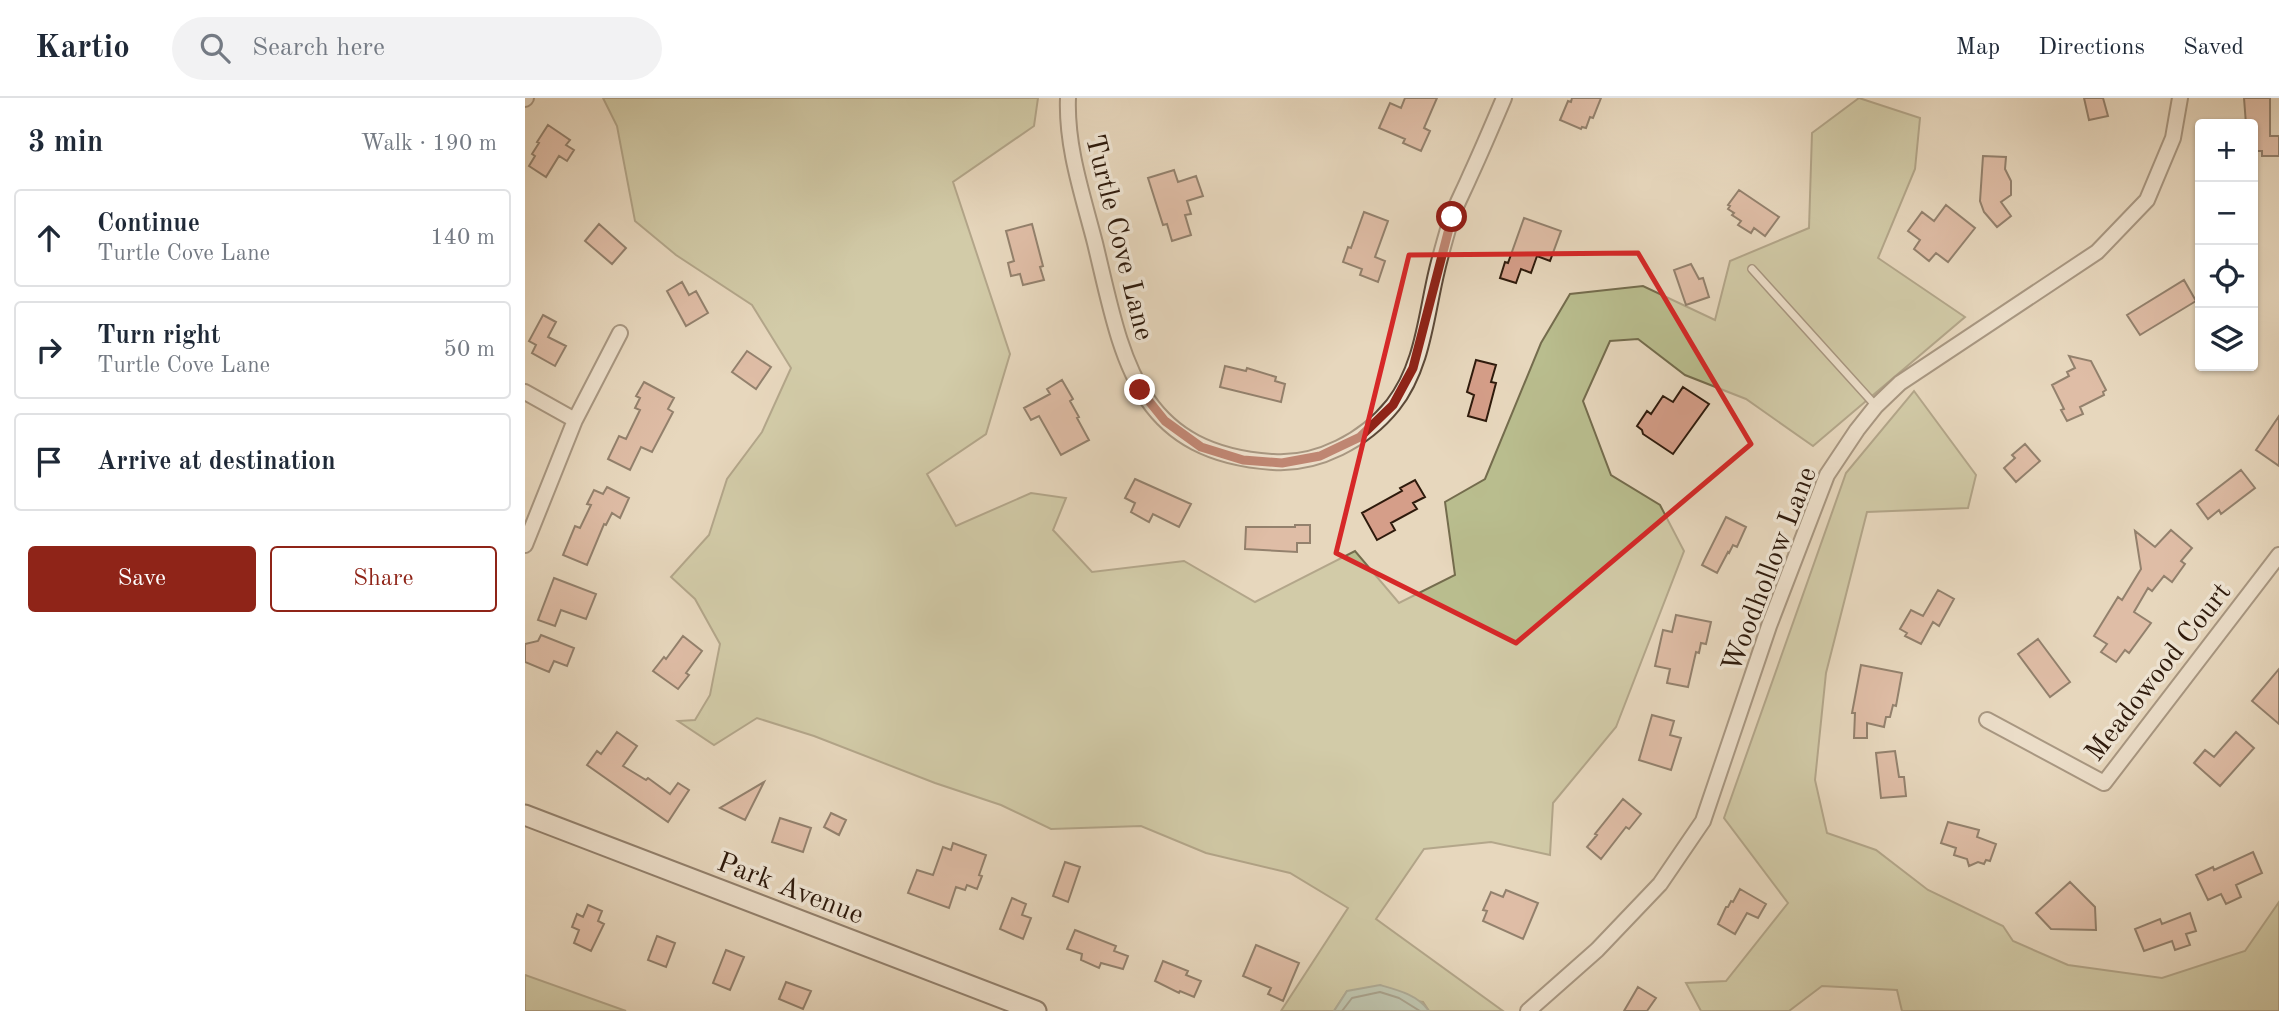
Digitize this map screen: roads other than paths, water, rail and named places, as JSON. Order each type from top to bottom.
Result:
[{"type":"main road","name":"Park Avenue","points":[[525,815],[1036,1011]]},
{"type":"street","name":"Turtle Cove Lane","points":[[1068,98],[1067,118],[1076,171],[1121,349],[1140,390],[1165,421],[1201,447],[1243,460],[1282,463],[1320,456],[1360,437],[1393,405],[1413,368],[1452,217],[1504,98]]},
{"type":"street","name":"Woodhollow Lane","points":[[1528,1011],[1597,950],[1660,884],[1703,821],[1769,626],[1827,475],[1857,430],[1876,406],[1900,383],[2097,252],[2147,200],[2173,138],[2180,98]]},
{"type":"street","points":[[525,545],[575,420],[620,332]]},
{"type":"street","points":[[525,393],[575,420]]},
{"type":"street","name":"Meadowood Court","points":[[1987,720],[2104,783],[2279,555]]},
{"type":"lane","points":[[1752,269],[1876,406]]},
{"type":"water","points":[[1380,985],[1413,997],[1429,1011],[1334,1011],[1347,991]]}]
